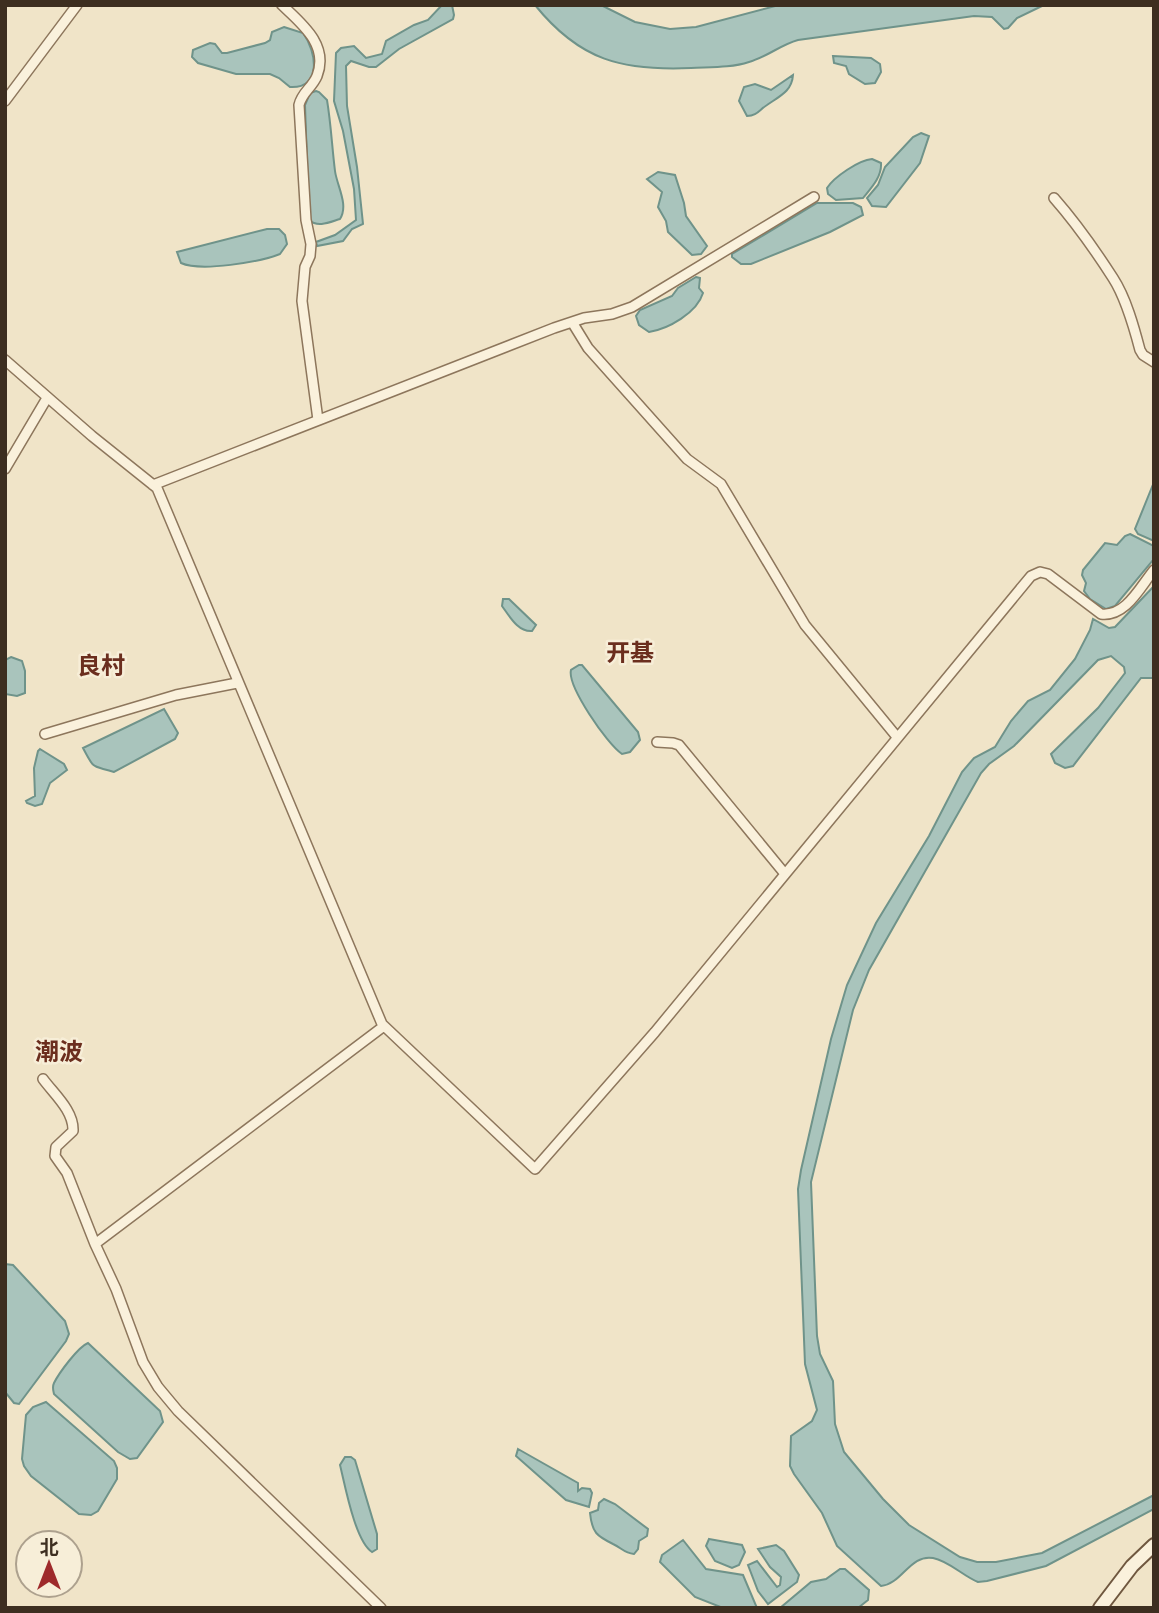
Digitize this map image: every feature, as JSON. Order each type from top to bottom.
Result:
[{"type":"street","points":[[5,101],[77,5]]},
{"type":"street","points":[[282,5],[311,33],[318,62],[316,77],[305,91],[299,105],[306,220],[311,244],[305,268],[302,301],[318,420]]},
{"type":"street","points":[[153,485],[572,322],[623,312],[814,197]]},
{"type":"street","points":[[1054,198],[1079,226],[1113,278],[1140,350],[1154,362]]},
{"type":"street","points":[[572,322],[588,348],[687,459],[721,484],[805,625],[897,737]]},
{"type":"street","points":[[5,360],[153,485],[161,496],[237,683],[384,1026],[535,1169],[655,1032],[1033,575],[1040,572],[1048,574],[1101,614],[1110,615],[1125,606],[1154,570]]},
{"type":"street","points":[[5,469],[47,398]]},
{"type":"street","points":[[45,734],[176,695],[237,683]]},
{"type":"street","points":[[657,742],[679,746],[785,874]]},
{"type":"street","points":[[95,1244],[384,1026]]},
{"type":"street","points":[[43,1079],[72,1119],[73,1131],[56,1147],[55,1153],[67,1173],[116,1289],[143,1362],[158,1387],[211,1443],[381,1608]]},
{"type":"street","points":[[1100,1608],[1132,1566],[1154,1545]]},
{"type":"water","points":[[442,5],[452,5],[453,19],[399,49],[376,67],[351,61],[346,66],[347,106],[363,224],[352,229],[343,241],[317,246],[316,242],[335,235],[356,220],[354,189],[343,131],[334,101],[336,53],[341,48],[354,46],[366,58],[382,54],[386,41],[428,20]]},
{"type":"water","points":[[535,5],[601,5],[635,22],[670,29],[696,27],[779,5],[1044,5],[1017,18],[1004,29],[992,17],[974,16],[798,40],[756,60],[735,65],[667,68],[644,67],[604,59],[569,39]]},
{"type":"water","points":[[284,27],[303,33],[311,50],[314,68],[312,76],[300,86],[290,87],[270,74],[236,74],[198,63],[192,57],[193,50],[210,43],[215,44],[222,53],[227,53],[265,43],[270,40],[272,32]]},
{"type":"water","points":[[833,56],[871,58],[880,64],[881,72],[875,83],[865,84],[849,74],[846,66],[834,63]]},
{"type":"water","points":[[793,75],[784,93],[756,114],[747,116],[739,101],[744,87],[755,84],[771,90]]},
{"type":"water","points":[[316,91],[327,100],[335,171],[343,208],[340,219],[320,224],[309,220],[305,105],[310,93]]},
{"type":"water","points":[[921,133],[929,136],[920,163],[886,207],[872,206],[867,198],[878,185],[885,167],[913,137]]},
{"type":"water","points":[[872,159],[881,163],[880,173],[863,198],[836,200],[828,194],[827,188],[841,174],[860,162]]},
{"type":"water","points":[[658,172],[675,175],[686,216],[707,246],[701,254],[692,255],[668,232],[666,221],[658,207],[662,192],[647,179]]},
{"type":"water","points":[[817,203],[853,203],[861,207],[863,215],[830,232],[751,264],[741,264],[732,257],[732,254]]},
{"type":"water","points":[[267,229],[279,229],[285,235],[287,244],[280,254],[245,263],[202,267],[181,263],[177,252]]},
{"type":"water","points":[[696,277],[700,278],[699,288],[703,293],[688,313],[673,324],[649,332],[639,325],[636,316],[640,310],[672,296],[678,288]]},
{"type":"water","points":[[1154,482],[1154,541],[1138,534],[1135,529]]},
{"type":"water","points":[[1130,534],[1154,546],[1154,559],[1115,606],[1106,609],[1090,599],[1084,591],[1086,583],[1083,570],[1105,543],[1117,545]]},
{"type":"water","points":[[1154,586],[1154,678],[1141,678],[1073,766],[1065,768],[1055,763],[1051,754],[1098,708],[1125,673],[1124,667],[1111,656],[1098,660],[1014,746],[981,773],[869,970],[853,1010],[811,1182],[817,1336],[820,1354],[833,1381],[835,1424],[844,1452],[883,1499],[909,1525],[960,1557],[977,1562],[996,1562],[1042,1553],[1154,1495],[1154,1509],[1046,1566],[978,1582],[945,1562],[925,1558],[918,1560],[895,1580],[881,1586],[837,1546],[822,1513],[790,1466],[791,1436],[812,1421],[817,1410],[805,1364],[798,1189],[831,1039],[847,985],[876,923],[929,836],[962,772],[974,758],[995,747],[1011,721],[1028,701],[1050,690],[1075,659],[1093,619],[1109,628],[1115,627]]},
{"type":"water","points":[[503,599],[509,599],[536,625],[532,631],[527,631],[515,623],[502,606]]},
{"type":"water","points":[[11,657],[22,661],[25,671],[25,693],[17,696],[5,694],[5,660]]},
{"type":"water","points":[[582,665],[638,732],[640,740],[630,752],[622,754],[615,748],[581,701],[571,678],[571,670]]},
{"type":"water","points":[[164,709],[178,733],[175,739],[114,772],[95,766],[83,748]]},
{"type":"water","points":[[40,749],[64,764],[67,770],[50,783],[42,804],[35,806],[26,801],[35,796],[34,768]]},
{"type":"water","points":[[5,1264],[13,1265],[65,1321],[69,1334],[19,1404],[14,1403],[5,1392]]},
{"type":"water","points":[[88,1343],[160,1411],[163,1422],[137,1458],[130,1459],[118,1452],[54,1394],[53,1384],[60,1373]]},
{"type":"water","points":[[46,1402],[114,1461],[117,1468],[117,1479],[98,1511],[91,1515],[79,1514],[31,1476],[24,1466],[22,1459],[26,1415],[33,1407]]},
{"type":"water","points":[[518,1449],[578,1483],[578,1491],[582,1488],[590,1489],[592,1493],[589,1507],[566,1500],[516,1456]]},
{"type":"water","points":[[345,1457],[355,1460],[377,1534],[377,1549],[372,1552],[361,1537],[351,1512],[340,1465]]},
{"type":"water","points":[[604,1499],[648,1529],[647,1536],[639,1541],[634,1554],[596,1533],[590,1513],[598,1510],[599,1503]]},
{"type":"water","points":[[709,1539],[742,1545],[745,1552],[739,1565],[732,1568],[715,1561],[706,1546]]},
{"type":"water","points":[[683,1540],[706,1569],[743,1575],[757,1608],[723,1608],[695,1597],[660,1562],[662,1555]]},
{"type":"water","points":[[776,1545],[784,1551],[799,1575],[797,1582],[768,1604],[758,1591],[748,1565],[757,1561],[777,1587],[780,1585],[781,1577],[770,1567],[758,1549]]},
{"type":"water","points":[[840,1569],[845,1569],[869,1590],[868,1600],[858,1608],[780,1608],[811,1582],[826,1579]]},
{"type":"district","name":"开基","points":[[630,652]]},
{"type":"district","name":"良村","points":[[101,665]]},
{"type":"district","name":"潮波","points":[[59,1051]]}]
